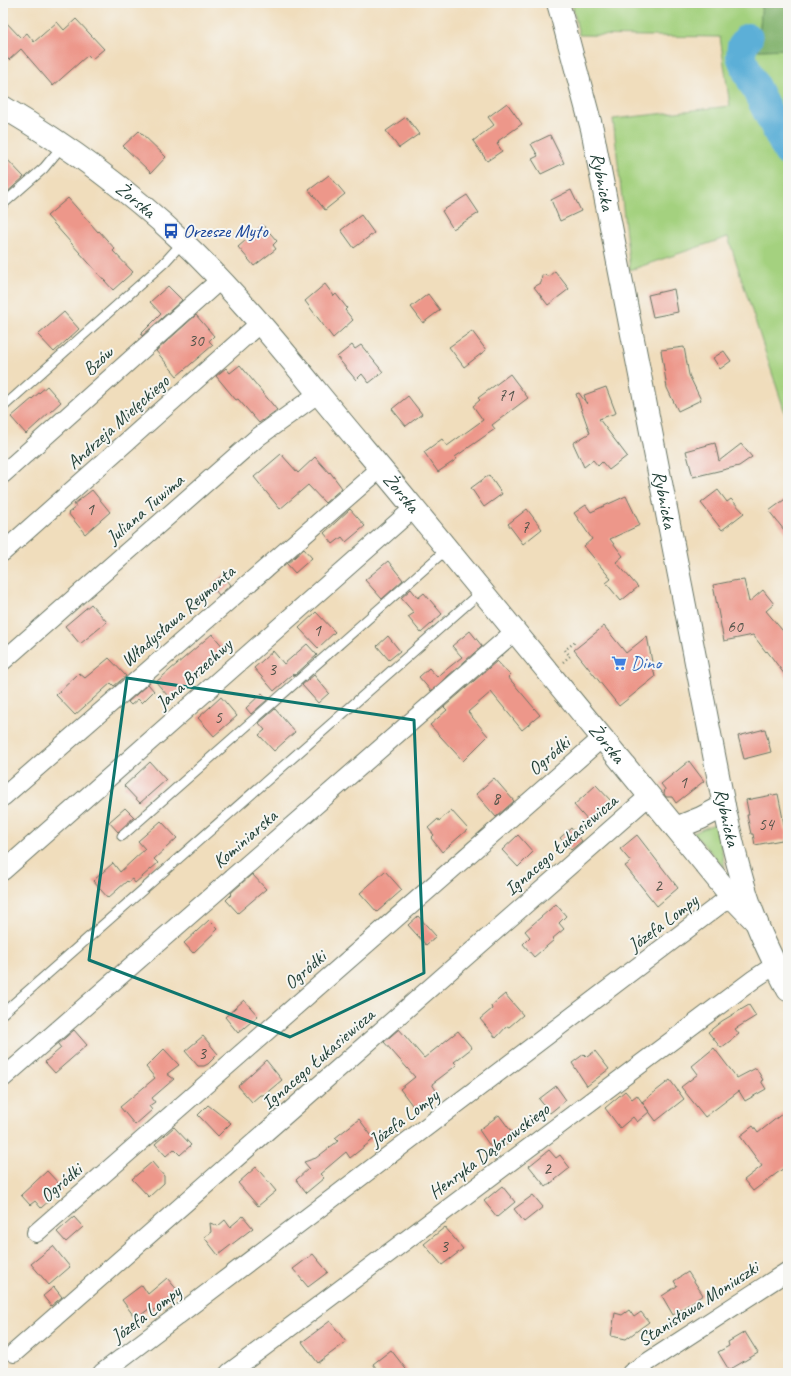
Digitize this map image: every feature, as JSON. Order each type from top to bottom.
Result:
[{"type":"street","name":"Rybnicka","points":[[558,3],[592,129],[724,806],[742,880],[757,924],[775,966],[788,990]]},
{"type":"street","name":"Żorska","points":[[3,107],[63,145],[102,173],[142,205],[221,279],[260,323],[414,508],[731,896],[757,924]]},
{"type":"street","name":"Bzów","points":[[3,474],[221,279]]},
{"type":"street","name":"Andrzeja Mielęckiego","points":[[3,552],[260,323]]},
{"type":"street","name":"Juliana Tuwima","points":[[3,661],[258,437],[318,393]]},
{"type":"street","name":"Władysława Reymonta","points":[[3,797],[380,468]]},
{"type":"street","name":"Jana Brzechwy","points":[[3,871],[414,508]]},
{"type":"street","name":"Kominiarska","points":[[3,1078],[514,632]]},
{"type":"street","name":"Ogródki","points":[[36,1233],[602,738]]},
{"type":"street","name":"Ignacego Łukasiewicza","points":[[14,1353],[649,796]]},
{"type":"street","points":[[676,828],[701,818],[724,806]]},
{"type":"street","name":"Józefa Lompy","points":[[102,1373],[731,896]]},
{"type":"street","name":"Henryka Dąbrowskiego","points":[[229,1373],[754,979],[775,966]]},
{"type":"street","name":"Stanisława Moniuszki","points":[[631,1373],[788,1271]]},
{"type":"lane","points":[[3,204],[44,168],[63,145]]},
{"type":"lane","points":[[3,407],[164,263],[183,242]]},
{"type":"lane","points":[[122,836],[447,549]]},
{"type":"lane","points":[[3,1013],[482,591]]},
{"type":"highlighted area","points":[[127,678],[414,720],[424,973],[290,1037],[89,960]]},
{"type":"green space","points":[[572,3],[762,3],[758,50],[788,49],[788,422],[728,237],[630,270],[613,119],[730,106],[720,37],[579,35]]},
{"type":"green space","points":[[762,3],[788,3],[788,49],[758,50]]},
{"type":"green space","points":[[717,823],[725,868],[693,833]]},
{"type":"building","points":[[3,19],[21,38],[27,33],[34,42],[57,22],[64,30],[76,19],[104,49],[92,59],[88,55],[53,86],[21,49],[9,60],[3,53]]},
{"type":"building","points":[[507,103],[522,124],[498,141],[499,142],[497,144],[502,151],[487,161],[473,141],[494,125],[488,117]]},
{"type":"building","points":[[406,117],[419,134],[399,148],[386,131]]},
{"type":"building","points":[[139,131],[166,157],[151,173],[123,146]]},
{"type":"building","points":[[550,135],[564,163],[541,174],[532,159],[538,156],[531,144]]},
{"type":"building","points":[[3,155],[24,177],[3,196]]},
{"type":"building","points":[[329,175],[345,194],[325,210],[309,190]]},
{"type":"building","points":[[571,190],[581,211],[560,221],[551,200]]},
{"type":"building","points":[[467,195],[479,213],[453,229],[442,211]]},
{"type":"building","points":[[68,198],[115,249],[113,251],[133,272],[113,290],[47,216]]},
{"type":"building","points":[[361,215],[374,233],[354,248],[341,230]]},
{"type":"building","points":[[263,225],[277,241],[273,245],[276,249],[254,266],[238,247]]},
{"type":"building","points":[[555,271],[569,289],[548,305],[534,287],[541,283],[542,275],[549,276]]},
{"type":"building","points":[[325,284],[334,296],[336,294],[347,308],[345,310],[353,320],[333,338],[305,301]]},
{"type":"building","points":[[168,286],[182,300],[142,336],[141,334],[161,314],[150,302]]},
{"type":"building","points":[[674,289],[678,312],[653,317],[648,295]]},
{"type":"building","points":[[428,294],[440,310],[423,323],[411,307]]},
{"type":"building","points":[[64,312],[79,329],[54,352],[38,335]]},
{"type":"building","points":[[196,315],[214,336],[209,341],[213,345],[177,376],[156,351]]},
{"type":"building","points":[[472,331],[486,350],[464,367],[449,347]]},
{"type":"building","points":[[352,345],[355,349],[361,345],[383,372],[369,383],[362,374],[356,380],[337,357]]},
{"type":"building","points":[[684,347],[689,375],[701,400],[678,411],[667,388],[661,350]]},
{"type":"building","points":[[724,351],[731,361],[720,369],[713,358]]},
{"type":"building","points":[[240,365],[277,410],[259,423],[238,399],[236,400],[216,376],[226,368],[230,373]]},
{"type":"building","points":[[510,374],[528,398],[492,425],[495,429],[455,457],[457,459],[438,472],[424,452],[442,439],[447,446],[483,420],[473,406],[480,400],[478,398]]},
{"type":"building","points":[[47,386],[61,402],[26,434],[11,417]]},
{"type":"building","points":[[606,387],[616,413],[599,419],[627,456],[609,470],[602,462],[598,466],[593,460],[584,467],[573,443],[590,433],[576,394],[579,393],[587,404],[584,395]]},
{"type":"building","points":[[408,396],[422,414],[406,426],[392,409]]},
{"type":"building","points":[[715,443],[719,461],[741,444],[752,457],[739,466],[693,477],[686,451]]},
{"type":"building","points":[[281,454],[298,473],[315,457],[329,473],[330,472],[342,488],[325,503],[308,485],[280,509],[254,477]]},
{"type":"building","points":[[489,475],[502,494],[484,507],[471,488]]},
{"type":"building","points":[[92,490],[110,512],[85,534],[68,513],[76,507],[74,504]]},
{"type":"building","points":[[718,490],[727,502],[731,499],[744,513],[722,530],[701,503]]},
{"type":"building","points":[[626,496],[640,525],[610,539],[623,556],[616,562],[638,587],[621,601],[606,583],[611,579],[584,546],[592,539],[574,513],[586,505],[591,512]]},
{"type":"building","points":[[788,497],[788,535],[769,511]]},
{"type":"building","points":[[350,509],[365,526],[346,542],[342,537],[333,544],[324,533]]},
{"type":"building","points":[[527,509],[542,529],[523,544],[508,524]]},
{"type":"building","points":[[304,549],[312,558],[295,573],[287,564]]},
{"type":"building","points":[[388,561],[403,580],[382,599],[365,580]]},
{"type":"building","points":[[223,575],[231,585],[219,595],[211,585]]},
{"type":"building","points":[[744,580],[749,602],[763,590],[774,604],[766,611],[788,637],[788,679],[753,635],[724,641],[713,585]]},
{"type":"building","points":[[411,589],[418,598],[424,593],[442,614],[421,633],[408,617],[414,613],[401,598]]},
{"type":"building","points":[[91,604],[107,622],[80,644],[65,626]]},
{"type":"building","points":[[316,612],[335,632],[318,648],[299,628]]},
{"type":"building","name":"Dino","points":[[604,626],[626,653],[647,636],[655,677],[619,706],[574,650]]},
{"type":"building","points":[[470,631],[482,646],[431,691],[419,677],[429,668],[437,677],[462,657],[452,646]]},
{"type":"building","points":[[212,634],[225,649],[216,656],[218,658],[189,684],[191,685],[172,701],[156,682]]},
{"type":"building","points":[[388,636],[400,651],[389,660],[377,646]]},
{"type":"building","points":[[307,644],[317,655],[294,676],[293,674],[274,691],[254,668],[273,651],[284,664]]},
{"type":"building","points":[[109,658],[126,676],[114,686],[111,683],[75,715],[56,695],[79,673],[85,678]]},
{"type":"building","points":[[497,661],[510,675],[508,677],[540,715],[522,730],[491,692],[468,712],[488,736],[463,761],[430,725],[447,710],[444,707]]},
{"type":"building","points":[[314,675],[329,693],[318,703],[302,685]]},
{"type":"building","points":[[148,684],[154,691],[142,703],[138,699],[131,705],[128,702]]},
{"type":"building","points":[[262,693],[267,700],[251,714],[246,708]]},
{"type":"building","points":[[221,697],[237,716],[214,736],[198,718]]},
{"type":"building","points":[[275,709],[295,732],[274,751],[259,735],[265,730],[259,723]]},
{"type":"building","points":[[765,729],[771,752],[744,759],[738,736]]},
{"type":"building","points":[[689,761],[704,781],[676,803],[672,797],[666,797],[664,794],[665,789],[661,784]]},
{"type":"building","points":[[150,762],[166,780],[140,803],[124,786]]},
{"type":"building","points":[[494,778],[514,801],[496,817],[476,794]]},
{"type":"building","points":[[596,785],[612,802],[589,822],[574,805]]},
{"type":"building","points":[[778,794],[787,839],[755,845],[747,815],[749,815],[746,800]]},
{"type":"building","points":[[125,808],[134,817],[118,832],[109,822]]},
{"type":"building","points":[[451,810],[468,829],[442,852],[431,838],[434,835],[428,828],[438,819],[439,821]]},
{"type":"building","points":[[161,821],[177,838],[154,859],[158,863],[135,883],[132,879],[128,882],[127,881],[108,898],[93,881],[113,863],[120,872],[145,849],[138,841]]},
{"type":"building","points":[[571,828],[582,841],[571,850],[560,838]]},
{"type":"building","points":[[518,835],[533,852],[518,867],[502,850]]},
{"type":"building","points":[[637,835],[678,888],[657,906],[625,866],[631,862],[620,849]]},
{"type":"building","points":[[385,871],[402,890],[377,912],[360,893]]},
{"type":"building","points":[[252,874],[266,889],[238,913],[226,900],[232,894],[231,893]]},
{"type":"building","points":[[556,904],[566,916],[559,923],[564,929],[552,939],[554,940],[534,957],[523,944],[530,937],[525,931]]},
{"type":"building","points":[[418,916],[436,936],[426,945],[408,925]]},
{"type":"building","points":[[209,920],[218,929],[193,953],[184,943]]},
{"type":"building","points":[[505,994],[523,1015],[509,1027],[507,1026],[496,1038],[480,1019],[492,1009],[491,1006]]},
{"type":"building","points":[[244,1000],[258,1016],[238,1033],[225,1017]]},
{"type":"building","points":[[749,1005],[756,1016],[735,1029],[739,1034],[721,1048],[708,1032],[722,1021]]},
{"type":"building","points":[[399,1029],[424,1058],[458,1031],[472,1048],[454,1062],[457,1065],[432,1084],[437,1092],[415,1109],[400,1089],[415,1077],[384,1042]]},
{"type":"building","points":[[74,1030],[87,1045],[55,1073],[45,1062],[61,1048],[58,1044]]},
{"type":"building","points":[[203,1036],[218,1054],[208,1064],[198,1066],[185,1051]]},
{"type":"building","points":[[714,1048],[737,1078],[756,1068],[766,1089],[745,1101],[739,1091],[705,1117],[681,1087],[698,1074],[692,1066]]},
{"type":"building","points":[[164,1049],[179,1065],[167,1074],[174,1079],[152,1098],[155,1102],[149,1106],[152,1110],[135,1125],[120,1107],[155,1078],[146,1067]]},
{"type":"building","points":[[595,1051],[609,1069],[587,1086],[572,1063],[584,1054],[587,1057]]},
{"type":"building","points":[[266,1060],[282,1080],[264,1095],[260,1095],[252,1102],[238,1086]]},
{"type":"building","points":[[670,1080],[684,1099],[656,1121],[642,1102]]},
{"type":"building","points":[[556,1086],[566,1100],[550,1113],[539,1099]]},
{"type":"building","points":[[625,1091],[632,1099],[637,1095],[649,1112],[637,1122],[633,1117],[620,1128],[605,1108]]},
{"type":"building","points":[[208,1105],[231,1123],[218,1136],[198,1115]]},
{"type":"building","points":[[788,1109],[788,1165],[753,1191],[744,1180],[762,1166],[740,1136],[753,1126],[758,1133]]},
{"type":"building","points":[[499,1115],[516,1138],[495,1153],[479,1130]]},
{"type":"building","points":[[359,1119],[374,1139],[350,1158],[346,1152],[320,1174],[324,1178],[306,1193],[296,1180],[309,1168],[304,1162],[316,1158],[338,1141],[335,1138]]},
{"type":"building","points":[[174,1127],[191,1145],[180,1155],[174,1149],[166,1156],[155,1144]]},
{"type":"building","points":[[549,1150],[556,1158],[560,1155],[570,1168],[546,1187],[529,1166]]},
{"type":"building","points":[[152,1162],[164,1176],[164,1183],[149,1197],[132,1179]]},
{"type":"building","points":[[256,1167],[276,1191],[258,1206],[238,1183]]},
{"type":"building","points":[[47,1171],[63,1188],[41,1208],[35,1201],[30,1205],[21,1195]]},
{"type":"building","points":[[502,1186],[515,1202],[497,1217],[484,1201]]},
{"type":"building","points":[[533,1195],[543,1207],[524,1222],[514,1209]]},
{"type":"building","points":[[243,1216],[253,1228],[218,1255],[204,1237],[211,1232],[210,1223],[218,1226],[225,1220],[230,1227]]},
{"type":"building","points":[[74,1217],[83,1227],[66,1242],[57,1232]]},
{"type":"building","points":[[445,1227],[463,1249],[442,1265],[424,1244]]},
{"type":"building","points":[[53,1246],[70,1267],[49,1285],[31,1264]]},
{"type":"building","points":[[313,1254],[328,1272],[308,1287],[293,1269]]},
{"type":"building","points":[[688,1272],[703,1295],[673,1315],[662,1296],[677,1286],[674,1281]]},
{"type":"building","points":[[167,1278],[179,1292],[153,1311],[150,1308],[136,1319],[122,1300],[142,1285],[148,1294]]},
{"type":"building","points":[[54,1287],[62,1297],[51,1306],[43,1296]]},
{"type":"building","points":[[629,1310],[634,1317],[641,1312],[649,1322],[626,1339],[611,1336],[615,1313],[622,1315]]},
{"type":"building","points":[[330,1321],[346,1342],[318,1363],[302,1342]]},
{"type":"building","points":[[745,1332],[758,1353],[729,1370],[718,1352],[729,1346],[728,1342]]},
{"type":"building","points":[[391,1350],[409,1373],[380,1373],[373,1364]]},
{"type":"waterway","points":[[748,38],[742,46],[741,56],[747,71],[788,152]]},
{"type":"place","name":"Orzesze Myto","points":[[171,231]]},
{"type":"place","name":"Dino","points":[[619,663]]}]
